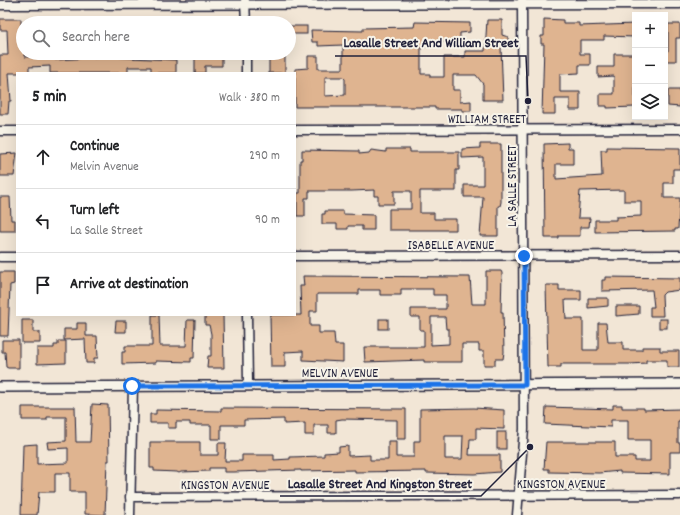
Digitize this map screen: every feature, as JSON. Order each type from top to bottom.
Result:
[{"type":"street","points":[[245,2],[246,16]]},
{"type":"street","points":[[0,5],[245,2],[522,2],[680,4]]},
{"type":"street","name":"LA SALLE STREET","points":[[517,515],[520,496],[525,385],[522,2]]},
{"type":"street","points":[[246,60],[246,72]]},
{"type":"street","name":"WILLIAM STREET","points":[[296,130],[680,129]]},
{"type":"street","points":[[0,131],[16,131]]},
{"type":"street","name":"ISABELLE AVENUE","points":[[296,256],[680,255]]},
{"type":"street","points":[[0,257],[16,257]]},
{"type":"street","points":[[247,316],[248,386]]},
{"type":"street","name":"MELVIN AVENUE","points":[[0,387],[680,384]]},
{"type":"street","points":[[130,515],[132,386]]},
{"type":"street","name":"KINGSTON AVENUE","points":[[130,496],[680,495]]},
{"type":"building","points":[[0,19],[16,19],[16,60],[176,60],[176,72],[151,72],[151,67],[128,67],[128,72],[50,72],[50,66],[29,67],[29,72],[9,73],[11,101],[9,101],[8,114],[0,114],[0,55],[8,55],[7,30],[0,30]]},
{"type":"building","points":[[544,19],[563,20],[563,23],[579,23],[579,26],[632,24],[632,37],[604,36],[604,40],[580,40],[580,54],[590,54],[590,65],[579,65],[579,73],[560,74],[560,92],[580,92],[580,110],[570,110],[570,99],[555,99],[555,114],[542,114],[544,44],[541,44],[541,36],[544,36]]},
{"type":"building","points":[[487,20],[502,20],[502,35],[508,37],[508,45],[501,47],[503,100],[483,100],[483,84],[476,75],[453,75],[453,90],[460,90],[460,102],[471,101],[471,111],[462,111],[462,109],[435,109],[435,107],[296,107],[295,69],[308,68],[308,56],[318,56],[318,69],[343,69],[343,45],[318,46],[318,42],[312,42],[311,30],[363,31],[363,28],[414,27],[415,22],[470,23],[470,32],[460,33],[460,42],[425,42],[426,47],[421,47],[421,74],[430,74],[430,77],[444,77],[444,57],[465,57],[465,51],[485,51]],"holes":[[[325,77],[343,77],[345,79],[345,95],[325,96]]]},
{"type":"building","points":[[668,24],[680,24],[680,38],[676,38],[676,61],[668,61]]},
{"type":"building","points":[[296,26],[307,26],[307,34],[296,34]]},
{"type":"building","points":[[614,54],[632,54],[632,107],[607,108],[607,106],[600,106],[600,94],[614,94],[614,76],[598,77],[598,67],[614,67]]},
{"type":"building","points":[[195,60],[222,60],[222,66],[205,66],[205,72],[195,72]]},
{"type":"building","points":[[269,60],[285,60],[285,72],[269,72]]},
{"type":"building","points":[[668,90],[680,90],[680,107],[668,106]]},
{"type":"building","points":[[568,143],[568,148],[573,148],[573,164],[556,164],[556,179],[602,176],[601,150],[607,150],[607,147],[680,148],[680,169],[673,169],[673,183],[664,183],[664,198],[680,198],[678,229],[675,229],[675,231],[595,232],[595,220],[616,220],[616,217],[641,216],[641,201],[624,201],[624,190],[580,191],[578,218],[590,218],[589,227],[580,227],[580,236],[558,236],[558,238],[545,238],[544,144]]},
{"type":"building","points":[[480,144],[501,144],[501,202],[500,206],[498,206],[498,236],[480,236],[483,197],[464,197],[464,185],[483,185],[483,157],[462,158],[462,149],[480,148]]},
{"type":"building","points":[[386,149],[410,149],[410,152],[459,152],[459,170],[456,170],[456,191],[420,191],[420,213],[434,213],[434,219],[456,219],[456,230],[389,230],[389,209],[411,209],[411,191],[394,191],[394,204],[378,204],[378,196],[374,196],[374,190],[309,191],[309,198],[305,198],[305,216],[297,216],[297,193],[300,193],[300,160],[302,160],[302,150],[359,151],[359,154],[369,153],[371,150],[386,152]]},
{"type":"building","points":[[16,153],[14,176],[0,176],[0,154]]},
{"type":"building","points":[[0,197],[10,197],[11,220],[15,220],[15,231],[0,231]]},
{"type":"building","points":[[325,211],[343,211],[343,214],[374,215],[374,230],[362,230],[362,226],[348,226],[348,229],[337,229],[337,224],[322,224],[322,214],[325,214]]},
{"type":"building","points":[[486,271],[501,271],[501,312],[503,312],[504,352],[503,359],[495,359],[495,365],[484,365],[484,351],[479,351],[479,344],[462,344],[462,362],[424,362],[424,360],[365,362],[364,347],[424,347],[424,330],[420,330],[420,317],[411,317],[411,309],[446,309],[446,295],[433,295],[433,289],[401,289],[401,295],[380,295],[380,290],[359,290],[359,294],[317,294],[317,311],[310,311],[310,326],[319,326],[319,333],[334,333],[335,345],[343,345],[343,362],[303,360],[303,351],[285,352],[285,367],[271,367],[270,316],[301,315],[300,286],[304,286],[303,276],[470,277],[472,304],[486,304]],"holes":[[[431,317],[445,317],[446,329],[449,329],[449,344],[431,345]]]},
{"type":"building","points":[[0,272],[14,272],[14,284],[10,285],[8,336],[0,336]]},
{"type":"building","points":[[605,277],[680,278],[680,290],[665,292],[662,295],[663,316],[650,316],[650,307],[654,307],[652,290],[602,291],[602,280],[605,280]]},
{"type":"building","points":[[546,285],[559,285],[559,290],[581,290],[581,300],[565,300],[566,319],[583,319],[583,350],[598,350],[598,323],[606,323],[608,342],[623,342],[623,350],[642,350],[642,347],[660,347],[660,351],[679,351],[679,367],[667,367],[667,360],[646,360],[646,363],[561,364],[561,367],[548,367]]},
{"type":"building","points":[[588,298],[608,298],[608,306],[588,308]]},
{"type":"building","points":[[616,306],[639,306],[639,314],[616,316]]},
{"type":"building","points":[[152,316],[159,316],[160,346],[186,346],[187,320],[195,320],[194,358],[191,358],[191,362],[156,361],[156,363],[122,364],[122,352],[125,352],[125,346],[152,346]]},
{"type":"building","points":[[205,316],[223,316],[224,368],[207,368],[208,356],[211,356],[211,334],[209,325],[205,325]]},
{"type":"building","points":[[379,319],[388,319],[388,329],[379,329]]},
{"type":"building","points":[[659,319],[667,319],[667,328],[659,328]]},
{"type":"building","points":[[22,320],[33,320],[33,332],[40,332],[40,343],[22,343]]},
{"type":"building","points":[[116,321],[126,321],[126,332],[115,332]]},
{"type":"building","points":[[77,323],[86,323],[86,336],[97,336],[98,358],[94,358],[94,363],[86,363],[85,339],[64,340],[64,329],[77,329]]},
{"type":"building","points":[[2,340],[19,340],[19,368],[6,367],[5,352],[2,352]]},
{"type":"building","points":[[58,341],[66,341],[66,363],[37,364],[37,348],[54,348],[54,345],[58,345]]},
{"type":"building","points":[[92,404],[108,405],[109,461],[107,461],[105,515],[85,514],[85,492],[70,492],[70,473],[55,473],[55,492],[39,492],[37,515],[21,515],[23,445],[37,444],[37,464],[68,463],[68,448],[48,449],[47,442],[66,441],[66,417],[47,417],[47,420],[22,420],[22,407],[75,407],[76,442],[90,442]]},
{"type":"building","points":[[613,405],[622,405],[622,408],[644,408],[644,410],[680,409],[680,421],[678,421],[678,443],[680,443],[680,452],[670,452],[670,474],[620,473],[620,471],[599,473],[549,472],[549,469],[544,469],[546,442],[615,442],[615,457],[635,457],[635,461],[650,461],[650,440],[628,440],[628,420],[611,420],[611,427],[545,424],[546,407],[613,409]]},
{"type":"building","points":[[221,408],[406,409],[406,439],[397,439],[397,420],[342,419],[336,420],[336,433],[328,433],[328,425],[314,425],[314,435],[305,435],[305,423],[284,424],[284,419],[244,420],[244,425],[221,425],[221,439],[211,439],[211,425],[190,425],[190,422],[176,422],[176,428],[168,428],[168,423],[150,423],[150,414],[156,414],[156,410],[221,411]]},
{"type":"building","points":[[474,408],[504,410],[504,429],[476,428],[476,439],[470,439],[469,455],[500,455],[500,472],[474,474],[426,473],[426,471],[355,472],[355,470],[301,470],[224,472],[224,468],[209,468],[209,471],[179,473],[154,471],[154,468],[150,468],[150,442],[200,442],[200,455],[218,455],[218,443],[226,443],[225,461],[242,461],[242,455],[274,455],[274,460],[290,459],[290,457],[324,456],[324,453],[339,452],[339,447],[348,446],[348,456],[370,455],[370,460],[388,460],[388,441],[396,441],[396,457],[414,457],[414,441],[420,441],[420,409]],"holes":[[[445,436],[463,436],[462,459],[445,459]]]},
{"type":"building","points":[[497,432],[506,432],[506,449],[497,449]]},
{"type":"place","name":"Lasalle Street And William Street","points":[[528,101]]},
{"type":"place","name":"Lasalle Street And Kingston Street","points":[[530,447]]},
{"type":"route","points":[[132,386],[525,385],[524,256]]}]
